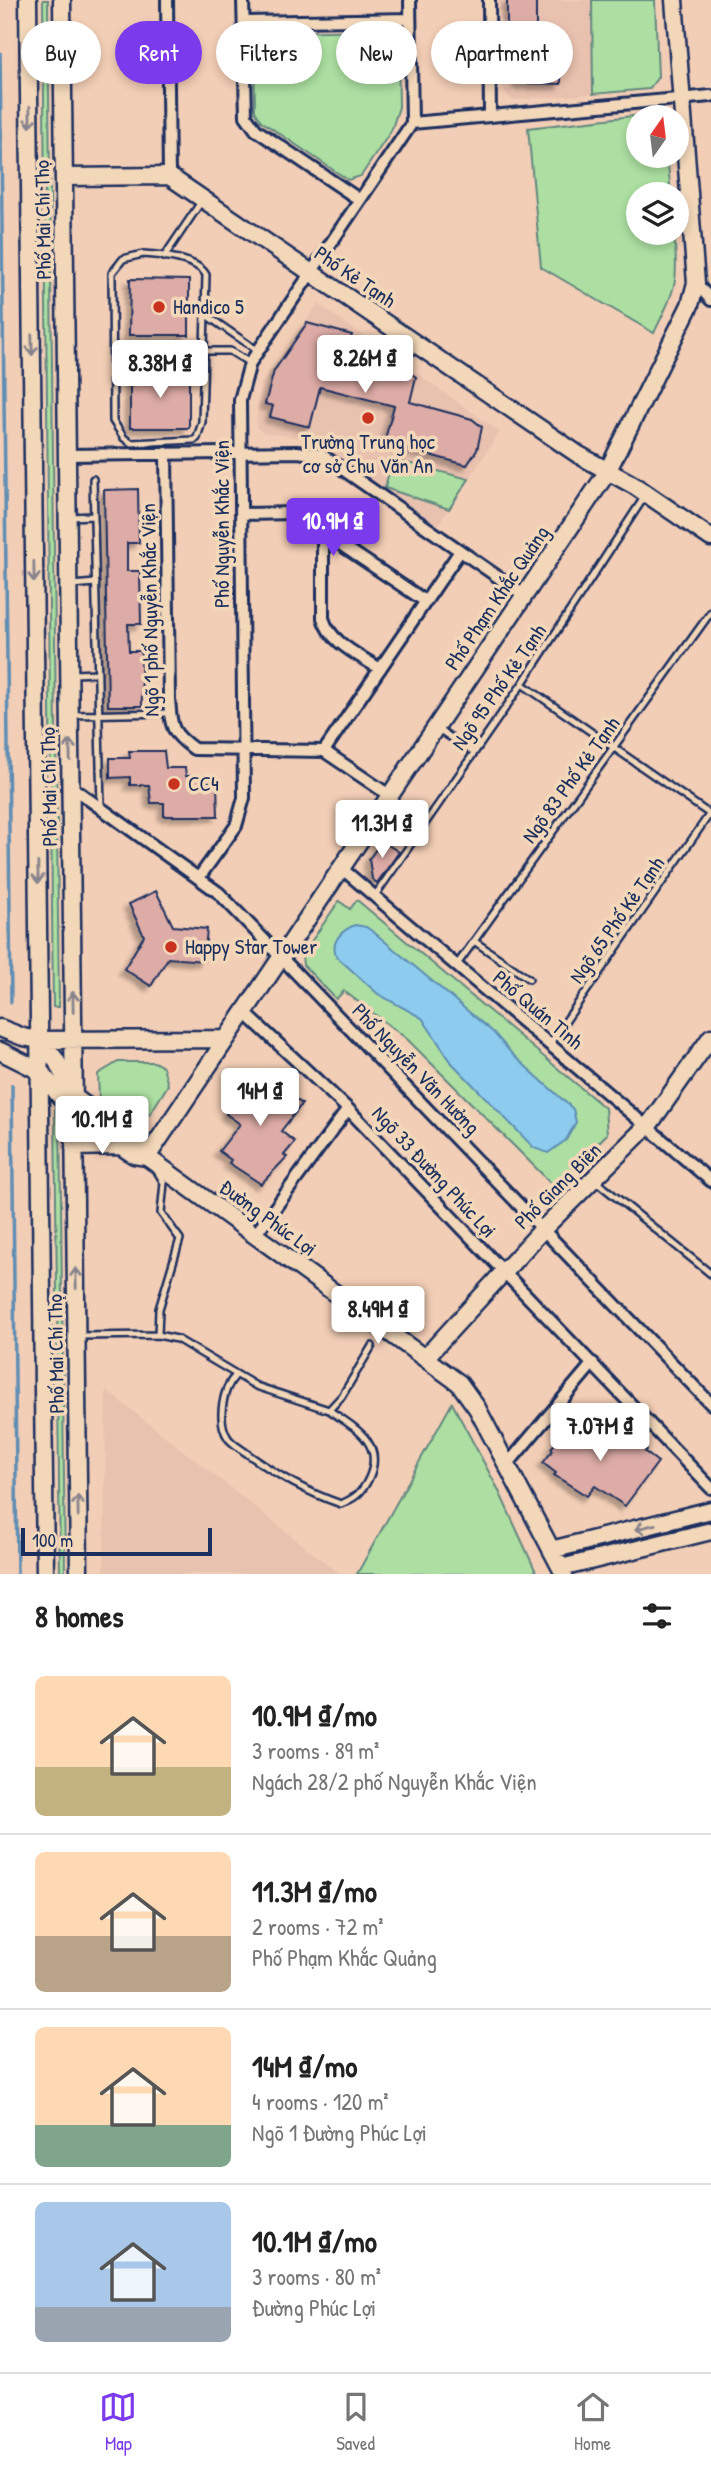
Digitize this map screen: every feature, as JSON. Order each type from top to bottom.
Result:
[{"type":"street","name":"Phố Mai Chí Thọ","points":[[28,0],[45,1574]]},
{"type":"street","name":"Phố Mai Chí Thọ","points":[[62,0],[79,1574]]},
{"type":"street","points":[[64,177],[169,176],[167,0]]},
{"type":"street","points":[[243,0],[244,21]]},
{"type":"street","points":[[410,0],[412,124],[711,96]]},
{"type":"street","points":[[489,0],[490,116]]},
{"type":"street","name":"Phố Phạm Khắc Quảng","points":[[147,1157],[607,471],[703,282],[682,99],[674,0]]},
{"type":"street","points":[[299,21],[410,19]]},
{"type":"street","points":[[244,84],[244,108],[250,124],[360,200]]},
{"type":"street","name":"Phố Nguyễn Khắc Viện","points":[[200,876],[236,826],[241,812],[241,394],[250,363],[412,124]]},
{"type":"street","name":"Phố Kẻ Tạnh","points":[[169,176],[579,455],[647,494],[711,537]]},
{"type":"street","points":[[703,282],[711,300]]},
{"type":"street","name":"Ngõ 1 phố Nguyễn Khắc Viện","points":[[166,453],[170,713],[176,737],[194,749],[324,751]]},
{"type":"street","points":[[67,455],[322,454],[524,595]]},
{"type":"street","points":[[241,514],[294,513],[425,601]]},
{"type":"street","points":[[323,532],[323,618],[326,628],[340,644],[380,669]]},
{"type":"street","points":[[389,795],[324,751],[460,551]]},
{"type":"street","name":"Phố Nguyễn Văn Hưởng","points":[[71,786],[200,876],[281,955],[711,1404]]},
{"type":"street","name":"Phố Quán Tình","points":[[340,867],[711,1181]]},
{"type":"street","name":"Ngõ 33 Đường Phúc Lợi","points":[[243,1011],[348,1109],[711,1488]]},
{"type":"street","points":[[0,1028],[40,1040],[224,1039]]},
{"type":"street","name":"Phố Giang Biên","points":[[425,1358],[543,1229],[646,1128],[711,1037]]},
{"type":"street","points":[[40,1040],[56,1060],[74,1097]]},
{"type":"street","points":[[0,1051],[40,1071],[56,1060],[73,1040]]},
{"type":"street","name":"Đường Phúc Lợi","points":[[40,1071],[74,1114],[134,1155],[147,1157]]},
{"type":"street","name":"Đường Phúc Lợi","points":[[74,1097],[141,1146],[147,1157],[458,1383],[468,1394],[562,1571]]},
{"type":"street","points":[[256,1236],[348,1109]]},
{"type":"street","points":[[74,1147],[121,1146]]},
{"type":"street","points":[[507,1465],[593,1363]]},
{"type":"street","points":[[551,1550],[711,1510]]},
{"type":"street","points":[[562,1571],[711,1531]]},
{"type":"lane","points":[[164,257],[203,199]]},
{"type":"lane","points":[[130,256],[164,257],[205,272],[206,315],[202,422],[197,438],[139,444],[125,440],[113,418],[113,273],[123,259],[130,256]]},
{"type":"lane","points":[[206,315],[258,351]]},
{"type":"lane","points":[[206,351],[230,351],[250,363]]},
{"type":"lane","points":[[93,479],[101,807]]},
{"type":"lane","name":"Ngõ 95 Phố Kẻ Tạnh","points":[[374,897],[522,684],[647,494]]},
{"type":"lane","points":[[68,517],[94,516]]},
{"type":"lane","points":[[68,585],[96,583]]},
{"type":"lane","name":"Ngõ 83 Phố Kẻ Tạnh","points":[[456,966],[711,612]]},
{"type":"lane","points":[[69,674],[98,673]]},
{"type":"lane","points":[[522,684],[711,814]]},
{"type":"lane","points":[[70,715],[170,713]]},
{"type":"lane","points":[[435,727],[473,752]]},
{"type":"lane","name":"Ngõ 65 Phố Kẻ Tạnh","points":[[549,1045],[711,814]]},
{"type":"lane","points":[[474,941],[529,979]]},
{"type":"lane","points":[[147,1157],[164,1183],[161,1213],[180,1239],[159,1309],[158,1335]]},
{"type":"lane","points":[[594,1179],[711,1273]]},
{"type":"lane","points":[[76,1336],[128,1333],[158,1335],[187,1344],[235,1376],[314,1408],[329,1410],[365,1436],[373,1447],[375,1460],[363,1490],[341,1504],[304,1491],[228,1439],[223,1421],[223,1402],[229,1382],[235,1376]]},
{"type":"lane","points":[[329,1410],[342,1396],[372,1346]]},
{"type":"shaded area","points":[[499,0],[592,0],[593,94],[512,100],[503,90],[503,84],[573,84],[573,21],[500,21]]},
{"type":"shaded area","name":"Trường Trung học cơ sở Chu Văn An","points":[[318,304],[500,432],[438,525],[317,443],[297,437],[264,433],[256,427],[260,386]]},
{"type":"shaded area","points":[[106,1390],[340,1574],[104,1574]]},
{"type":"green space","points":[[43,0],[48,0],[48,21],[43,21]]},
{"type":"green space","points":[[592,0],[655,0],[658,77],[649,89],[593,94]]},
{"type":"green space","points":[[322,31],[336,31],[336,84],[399,84],[399,107],[391,131],[361,176],[348,180],[261,121],[255,111],[255,84],[322,84]]},
{"type":"green space","points":[[44,84],[49,84],[59,1007],[53,1007]]},
{"type":"green space","points":[[626,117],[626,168],[668,168],[670,182],[626,182],[626,245],[675,245],[674,285],[654,333],[541,267],[528,128]]},
{"type":"green space","points":[[392,459],[469,479],[449,509],[385,488]]},
{"type":"green space","points":[[357,900],[605,1108],[607,1134],[555,1187],[407,1039],[344,991],[336,999],[303,965],[302,955],[339,901],[350,909]]},
{"type":"green space","points":[[118,1062],[154,1062],[163,1067],[168,1085],[150,1114],[129,1119],[99,1099],[98,1074]]},
{"type":"green space","points":[[55,1108],[60,1110],[65,1574],[60,1574]]},
{"type":"green space","points":[[452,1403],[498,1489],[537,1574],[357,1574]]},
{"type":"green space","points":[[711,1517],[711,1525],[601,1550],[601,1545]]},
{"type":"water","points":[[355,925],[366,927],[376,934],[494,1033],[512,1054],[573,1109],[576,1122],[566,1140],[548,1153],[534,1148],[452,1063],[422,1018],[378,994],[337,957],[335,946],[338,937]]},
{"type":"building","points":[[507,0],[536,0],[536,21],[507,21]]},
{"type":"building","name":"Handico 5","points":[[130,279],[189,280],[189,335],[129,335]]},
{"type":"building","points":[[307,323],[352,335],[347,352],[401,367],[416,377],[410,402],[472,419],[482,427],[477,450],[467,465],[384,443],[394,406],[320,387],[310,427],[270,417],[273,406],[265,404],[274,371]]},
{"type":"building","points":[[130,373],[189,373],[189,428],[130,428]]},
{"type":"building","points":[[138,489],[139,543],[127,543],[127,571],[140,571],[141,624],[128,624],[129,651],[141,651],[142,706],[108,706],[104,490]]},
{"type":"building","name":"CC4","points":[[129,751],[164,751],[166,768],[185,768],[186,776],[205,776],[206,782],[217,782],[218,816],[164,816],[164,803],[151,803],[149,785],[130,785],[130,777],[110,778],[110,758],[130,758]]},
{"type":"building","points":[[382,841],[399,852],[377,883],[372,879],[369,859]]},
{"type":"building","name":"Happy Star Tower","points":[[156,891],[173,926],[207,929],[204,961],[168,958],[151,986],[124,969],[144,936],[129,904]]},
{"type":"building","points":[[259,1071],[302,1104],[281,1131],[295,1142],[284,1155],[287,1157],[261,1184],[229,1163],[231,1160],[219,1151],[240,1124],[226,1114],[247,1082],[250,1083]]},
{"type":"building","points":[[577,1420],[605,1442],[615,1429],[647,1450],[645,1452],[658,1462],[625,1506],[595,1486],[587,1496],[554,1475],[556,1473],[543,1463],[553,1450],[551,1448]]},
{"type":"waterway","points":[[0,53],[11,1002]]},
{"type":"waterway","points":[[12,1085],[17,1574]]},
{"type":"place","name":"Handico 5","points":[[159,307]]},
{"type":"place","name":"Trường Trung học cơ sở Chu Văn An","points":[[368,418]]},
{"type":"place","name":"CC4","points":[[174,784]]},
{"type":"place","name":"Happy Star Tower","points":[[171,947]]}]
